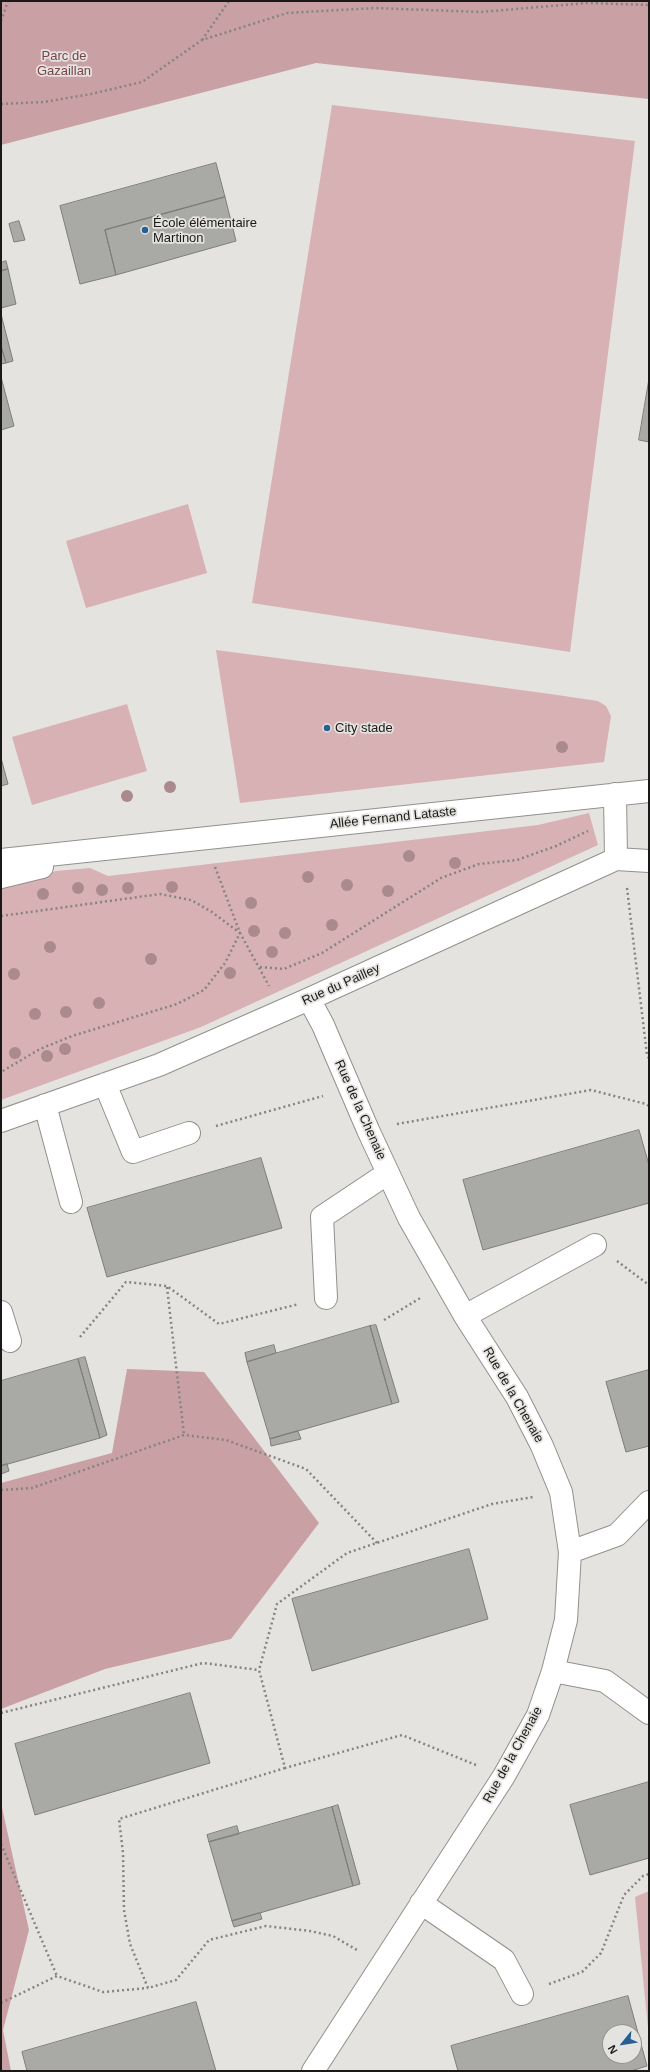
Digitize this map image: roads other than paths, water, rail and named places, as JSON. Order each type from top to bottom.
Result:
[{"type":"street","name":"Allée Fernand Lataste","points":[[1,860],[649,791]]},
{"type":"street","points":[[615,794],[616,859],[649,861]]},
{"type":"street","name":"Allée Fernand Lataste","points":[[1,877],[136,845]]},
{"type":"street","name":"Rue du Pailley","points":[[1,1121],[159,1065],[309,1000],[616,859]]},
{"type":"street","name":"Rue de la Chenaie","points":[[309,1000],[323,1025],[368,1130],[410,1218],[466,1316],[517,1397],[542,1446],[561,1492],[570,1552],[566,1620],[553,1670],[538,1715],[504,1776],[313,2071]]},
{"type":"street","points":[[105,1084],[133,1152],[188,1133]]},
{"type":"street","points":[[45,1105],[71,1202]]},
{"type":"street","points":[[326,1298],[322,1217],[388,1173]]},
{"type":"street","points":[[466,1316],[596,1245]]},
{"type":"street","points":[[1,1312],[10,1341]]},
{"type":"street","points":[[570,1552],[617,1535],[649,1502]]},
{"type":"street","points":[[553,1670],[605,1681],[649,1713]]},
{"type":"street","points":[[421,1903],[504,1960],[522,1994]]},
{"type":"place","name":"École élémentaire Martinon","points":[[145,230]]},
{"type":"place","name":"City stade","points":[[327,728]]},
{"type":"park label","name":"Parc de Gazaillan","points":[[64,64]]}]
